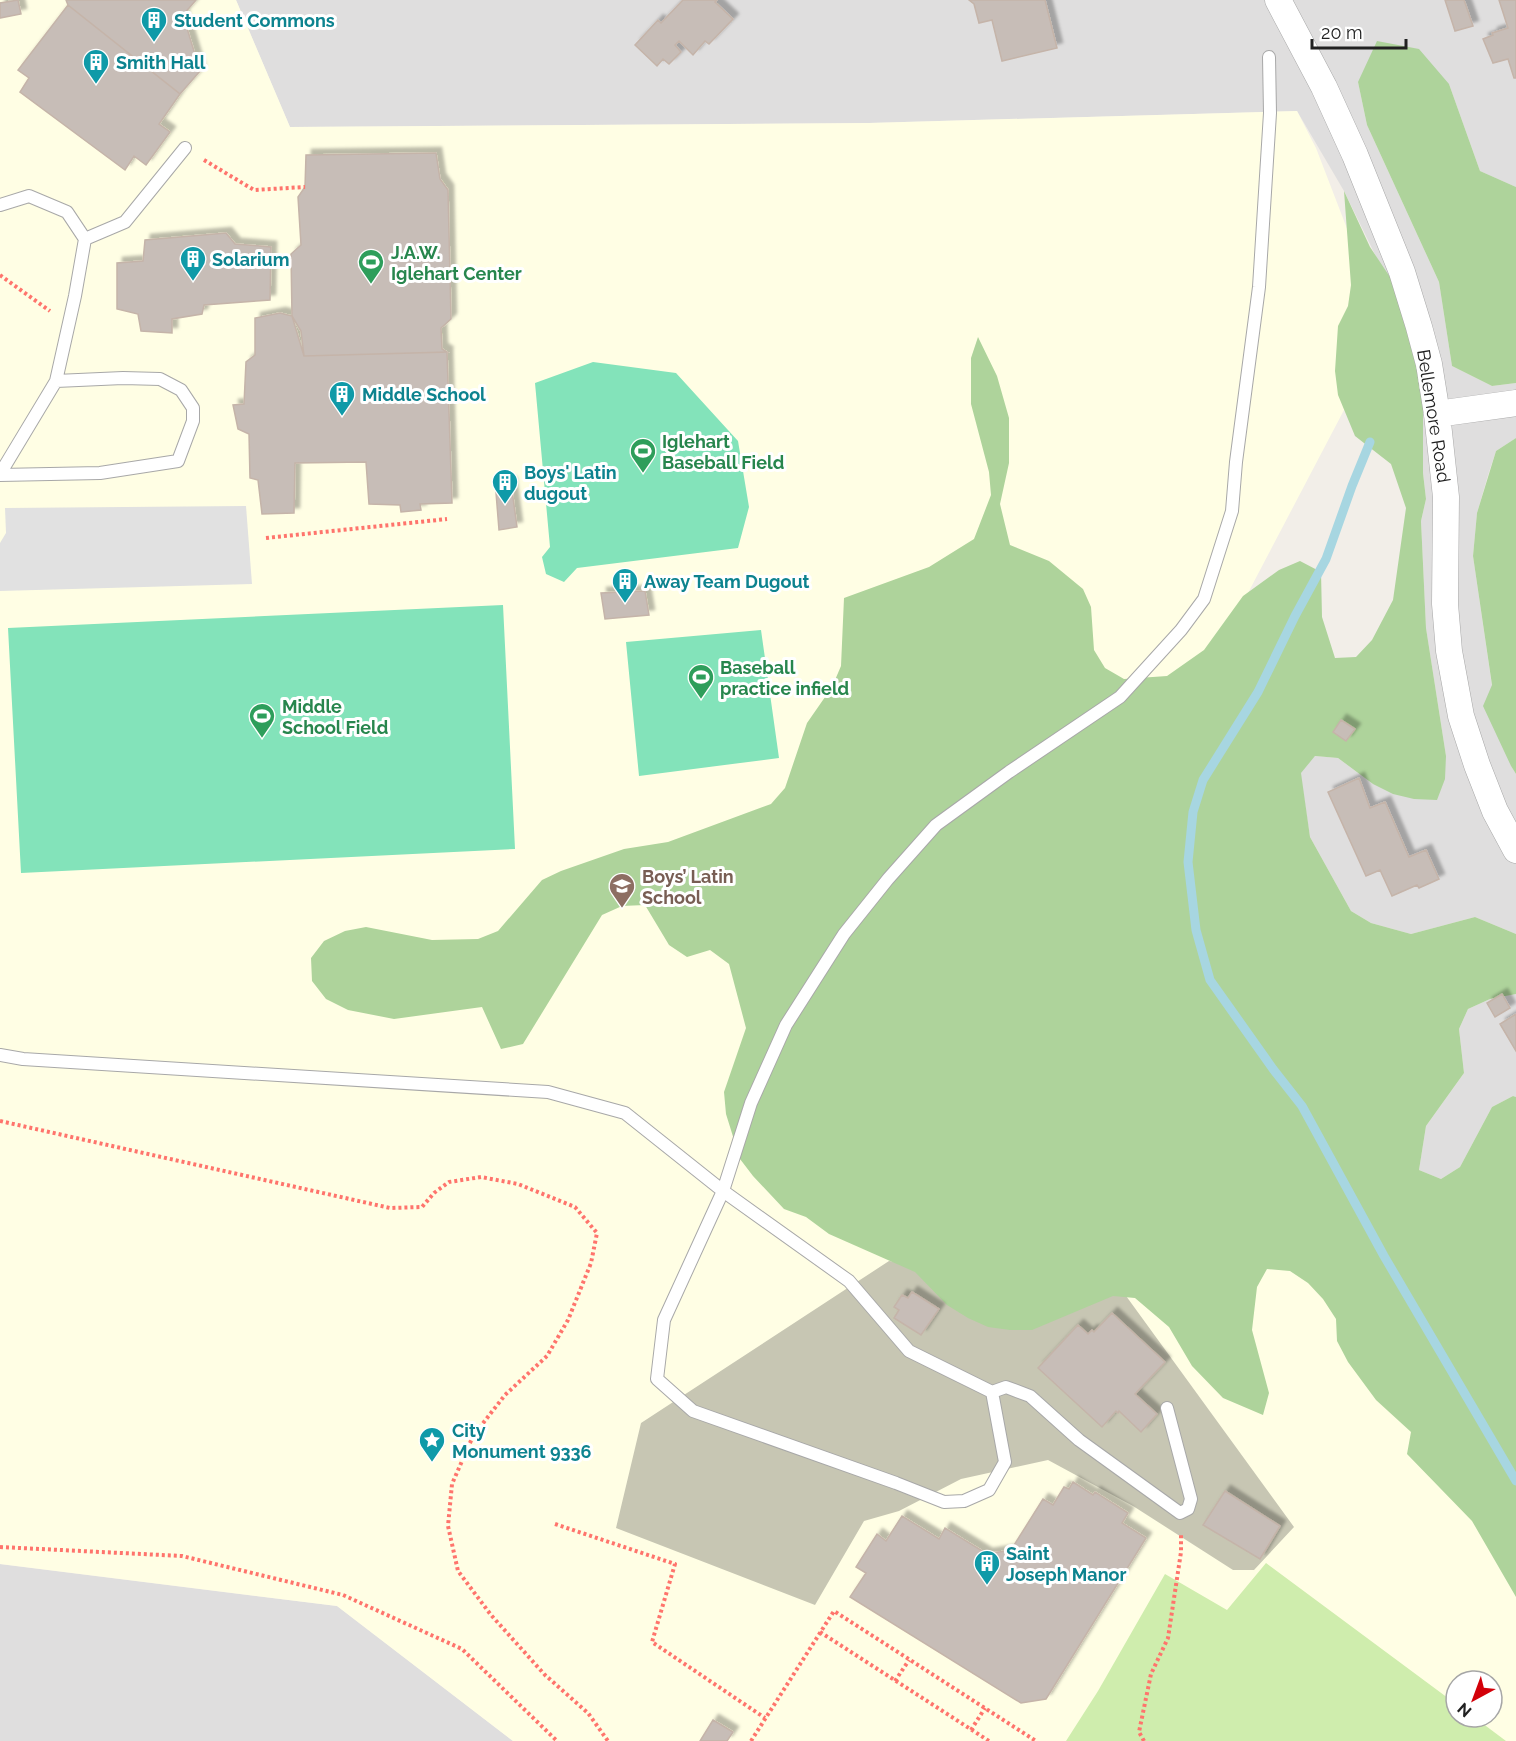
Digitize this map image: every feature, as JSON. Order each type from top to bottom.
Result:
[{"type":"street","name":"Bellemore Road","points":[[1278,0],[1324,87],[1355,155],[1394,252],[1419,327],[1429,364],[1437,414],[1446,496],[1445,604],[1451,662],[1461,716],[1495,811],[1516,850]]},
{"type":"street","points":[[1437,414],[1516,404]]},
{"type":"lane","points":[[992,1392],[1005,1462],[989,1490],[964,1501],[945,1502],[693,1411],[657,1380],[664,1320],[723,1191],[752,1103],[786,1025],[844,934],[888,879],[936,825],[1008,772],[1120,697],[1181,630],[1204,599],[1232,511],[1236,462],[1259,287],[1270,113],[1269,57]]},
{"type":"lane","points":[[86,239],[125,222],[185,148]]},
{"type":"lane","points":[[0,205],[29,196],[67,212],[86,239],[56,381],[0,475]]},
{"type":"lane","points":[[0,475],[100,473],[178,461],[193,421],[193,408],[181,390],[160,379],[56,381]]},
{"type":"lane","points":[[0,1055],[23,1059],[548,1092],[625,1113],[723,1191],[849,1281],[909,1351],[992,1392],[1006,1387],[1030,1396],[1079,1440],[1180,1513],[1188,1509],[1191,1499],[1167,1408]]},
{"type":"path","points":[[185,148],[254,190],[305,187]]},
{"type":"path","points":[[0,275],[68,324]]},
{"type":"path","points":[[266,538],[447,519]]},
{"type":"path","points":[[0,1121],[390,1208],[422,1207],[434,1193],[449,1182],[481,1177],[518,1184],[575,1207],[597,1233],[591,1263],[568,1320],[547,1356],[505,1395],[473,1436],[452,1484],[448,1526],[458,1571],[491,1615],[545,1675],[588,1713],[608,1741]]},
{"type":"path","points":[[1144,1741],[1139,1731],[1151,1674],[1168,1638],[1176,1593],[1181,1552],[1180,1513]]},
{"type":"path","points":[[555,1524],[675,1564],[652,1642],[765,1718]]},
{"type":"path","points":[[0,1547],[182,1556],[343,1595],[462,1649],[557,1741]]},
{"type":"path","points":[[751,1741],[834,1611],[1036,1741]]},
{"type":"path","points":[[820,1632],[989,1741]]},
{"type":"path","points":[[895,1681],[909,1659]]},
{"type":"path","points":[[971,1730],[985,1708]]},
{"type":"shaded area","name":"Boys’ Latin School","points":[[0,0],[236,0],[290,127],[869,123],[1297,111],[1316,148],[1386,330],[1131,816],[1361,1165],[1516,1406],[1516,1741],[513,1741],[337,1606],[0,1564]]},
{"type":"shaded area","points":[[236,0],[1516,0],[1516,187],[1480,171],[1449,84],[1358,82],[1367,125],[1439,282],[1452,366],[1492,386],[1516,383],[1516,438],[1496,451],[1477,513],[1473,556],[1492,686],[1511,766],[1516,774],[1516,934],[1475,917],[1411,934],[1371,923],[1351,911],[1310,837],[1300,772],[1315,756],[1338,758],[1373,784],[1446,756],[1426,628],[1421,521],[1426,499],[1423,473],[1423,386],[1416,366],[1409,324],[1344,191],[1297,111],[869,123],[290,127]]},
{"type":"shaded area","points":[[246,506],[252,584],[0,591],[0,543],[6,533],[5,508]]},
{"type":"shaded area","points":[[1516,994],[1516,1097],[1513,1096],[1492,1107],[1460,1167],[1441,1179],[1419,1170],[1426,1126],[1464,1073],[1459,1029],[1468,1009],[1490,999]]},
{"type":"shaded area","points":[[889,1261],[1121,1289],[1294,1527],[1254,1570],[1233,1570],[1133,1506],[1048,1460],[961,1479],[899,1511],[864,1521],[815,1605],[616,1528],[641,1423]]},
{"type":"shaded area","points":[[0,1564],[337,1606],[513,1741],[0,1741]]},
{"type":"green space","points":[[1377,41],[1419,49],[1449,84],[1480,171],[1516,187],[1516,383],[1492,386],[1452,366],[1439,282],[1367,125],[1358,82]]},
{"type":"green space","points":[[1344,191],[1370,247],[1394,283],[1409,324],[1416,366],[1423,386],[1423,473],[1426,499],[1421,521],[1426,628],[1446,756],[1445,779],[1437,800],[1414,799],[1393,794],[1373,784],[1338,758],[1315,756],[1301,773],[1310,837],[1351,911],[1371,923],[1411,934],[1475,917],[1516,934],[1516,994],[1490,999],[1468,1009],[1459,1029],[1464,1073],[1426,1126],[1419,1170],[1441,1179],[1460,1167],[1492,1107],[1513,1096],[1516,1097],[1516,1597],[1472,1521],[1407,1454],[1411,1432],[1376,1400],[1348,1362],[1337,1341],[1336,1319],[1323,1299],[1308,1283],[1290,1271],[1267,1269],[1257,1287],[1252,1330],[1269,1393],[1263,1415],[1223,1398],[1192,1366],[1169,1327],[1135,1298],[1113,1296],[1032,1330],[988,1327],[947,1305],[915,1272],[829,1234],[806,1217],[784,1209],[740,1159],[726,1114],[724,1092],[746,1028],[729,964],[710,950],[687,957],[669,945],[645,905],[622,906],[602,915],[523,1044],[501,1049],[482,1007],[394,1019],[348,1010],[326,999],[312,981],[311,958],[324,941],[345,931],[366,927],[432,940],[478,939],[498,931],[542,880],[561,871],[624,849],[668,842],[771,804],[785,788],[807,723],[832,687],[841,666],[844,598],[929,567],[974,539],[991,495],[989,472],[971,404],[971,358],[978,337],[997,376],[1009,418],[1009,463],[1000,504],[1010,545],[1049,561],[1083,589],[1091,607],[1094,650],[1105,668],[1124,679],[1167,676],[1204,650],[1243,596],[1279,570],[1300,561],[1321,572],[1322,617],[1335,658],[1356,657],[1372,640],[1393,600],[1406,508],[1391,464],[1355,436],[1338,395],[1335,371],[1338,326],[1348,306],[1351,285]]},
{"type":"green space","name":"Iglehart Baseball Field","points":[[593,362],[676,373],[738,441],[749,507],[738,548],[577,568],[564,582],[546,574],[542,557],[550,547],[535,383]]},
{"type":"green space","points":[[1516,438],[1516,774],[1483,706],[1492,685],[1473,556],[1477,513],[1496,451]]},
{"type":"green space","name":"Middle School Field","points":[[503,605],[515,849],[21,873],[8,628]]},
{"type":"green space","name":"Baseball practice infield","points":[[761,630],[779,758],[639,776],[626,642]]},
{"type":"green space","points":[[1266,1563],[1444,1695],[1444,1729],[1490,1729],[1506,1741],[1066,1741],[1098,1691],[1165,1574],[1227,1610]]},
{"type":"building","points":[[18,0],[21,14],[0,18],[0,3]]},
{"type":"building","name":"Student Commons","points":[[66,0],[196,0],[183,15],[200,71],[180,94],[68,5]]},
{"type":"building","points":[[683,0],[717,0],[715,2],[733,19],[709,44],[705,41],[693,55],[679,41],[675,45],[681,52],[669,64],[663,59],[657,66],[635,45],[658,20],[661,23]]},
{"type":"building","points":[[969,0],[1045,0],[1057,48],[1002,61],[992,20],[979,23],[974,4]]},
{"type":"building","points":[[1445,0],[1464,0],[1473,26],[1455,31]]},
{"type":"building","points":[[1499,0],[1516,0],[1516,78],[1514,78],[1508,59],[1493,63],[1483,39],[1493,35],[1492,33],[1508,28]]},
{"type":"building","name":"Smith Hall","points":[[68,5],[180,94],[159,124],[170,132],[146,165],[134,156],[125,170],[20,92],[29,78],[18,70]]},
{"type":"building","name":"J.A.W. Iglehart Center","points":[[436,153],[440,179],[448,190],[451,319],[441,328],[442,349],[447,352],[304,356],[301,331],[292,316],[291,254],[301,245],[298,197],[305,187],[306,155]]},
{"type":"building","name":"Solarium","points":[[226,233],[235,244],[271,247],[270,300],[204,305],[202,314],[172,319],[172,333],[141,331],[138,314],[117,309],[117,263],[143,261],[145,240]]},
{"type":"building","name":"Middle School","points":[[280,313],[292,316],[304,356],[447,352],[452,503],[420,504],[421,510],[401,512],[400,505],[369,504],[366,462],[295,463],[294,513],[262,514],[258,480],[250,478],[249,434],[238,429],[233,405],[244,404],[246,362],[255,355],[255,318]]},
{"type":"building","name":"Boys' Latin dugout","points":[[495,480],[511,483],[517,527],[499,530]]},
{"type":"building","name":"Away Team Dugout","points":[[645,591],[649,615],[605,619],[601,593]]},
{"type":"building","points":[[1341,720],[1355,729],[1346,741],[1333,732]]},
{"type":"building","points":[[1359,778],[1370,808],[1385,802],[1409,857],[1426,850],[1439,879],[1419,888],[1417,885],[1392,896],[1380,870],[1366,876],[1328,792]]},
{"type":"building","points":[[1502,994],[1510,1008],[1495,1017],[1487,1003]]},
{"type":"building","points":[[1516,1014],[1516,1051],[1500,1024]]},
{"type":"building","points":[[912,1292],[939,1309],[921,1335],[894,1318],[899,1310],[894,1307],[902,1295],[908,1298]]},
{"type":"building","points":[[1112,1313],[1165,1362],[1135,1394],[1157,1414],[1141,1432],[1119,1411],[1118,1413],[1116,1411],[1102,1427],[1038,1368],[1078,1325],[1088,1334],[1092,1330],[1094,1332]]},
{"type":"building","name":"Saint Joseph Manor","points":[[1073,1482],[1093,1495],[1095,1492],[1128,1513],[1122,1523],[1146,1538],[1046,1699],[1021,1703],[850,1597],[866,1573],[856,1567],[877,1534],[886,1541],[902,1516],[939,1539],[945,1528],[987,1554],[1011,1550],[1043,1499],[1053,1505],[1064,1487],[1069,1489]]},
{"type":"building","points":[[1225,1491],[1280,1526],[1260,1559],[1203,1525]]},
{"type":"building","points":[[713,1720],[733,1732],[727,1741],[700,1741]]},
{"type":"waterway","points":[[1370,442],[1326,559],[1258,692],[1203,780],[1193,812],[1188,862],[1196,930],[1210,980],[1302,1106],[1384,1256],[1516,1481]]},
{"type":"place","name":"Student Commons","points":[[154,43]]},
{"type":"place","name":"Smith Hall","points":[[96,85]]},
{"type":"place","name":"Solarium","points":[[193,282]]},
{"type":"place","name":"J.A.W. Iglehart Center","points":[[371,285]]},
{"type":"place","name":"Middle School","points":[[342,417]]},
{"type":"place","name":"Iglehart Baseball Field","points":[[643,474]]},
{"type":"place","name":"Boys' Latin dugout","points":[[505,505]]},
{"type":"place","name":"Away Team Dugout","points":[[625,604]]},
{"type":"place","name":"Baseball practice infield","points":[[701,700]]},
{"type":"place","name":"Middle School Field","points":[[262,739]]},
{"type":"place","name":"Boys’ Latin School","points":[[622,909]]},
{"type":"place","name":"City Monument 9336","points":[[432,1463]]},
{"type":"place","name":"Saint Joseph Manor","points":[[987,1586]]}]
